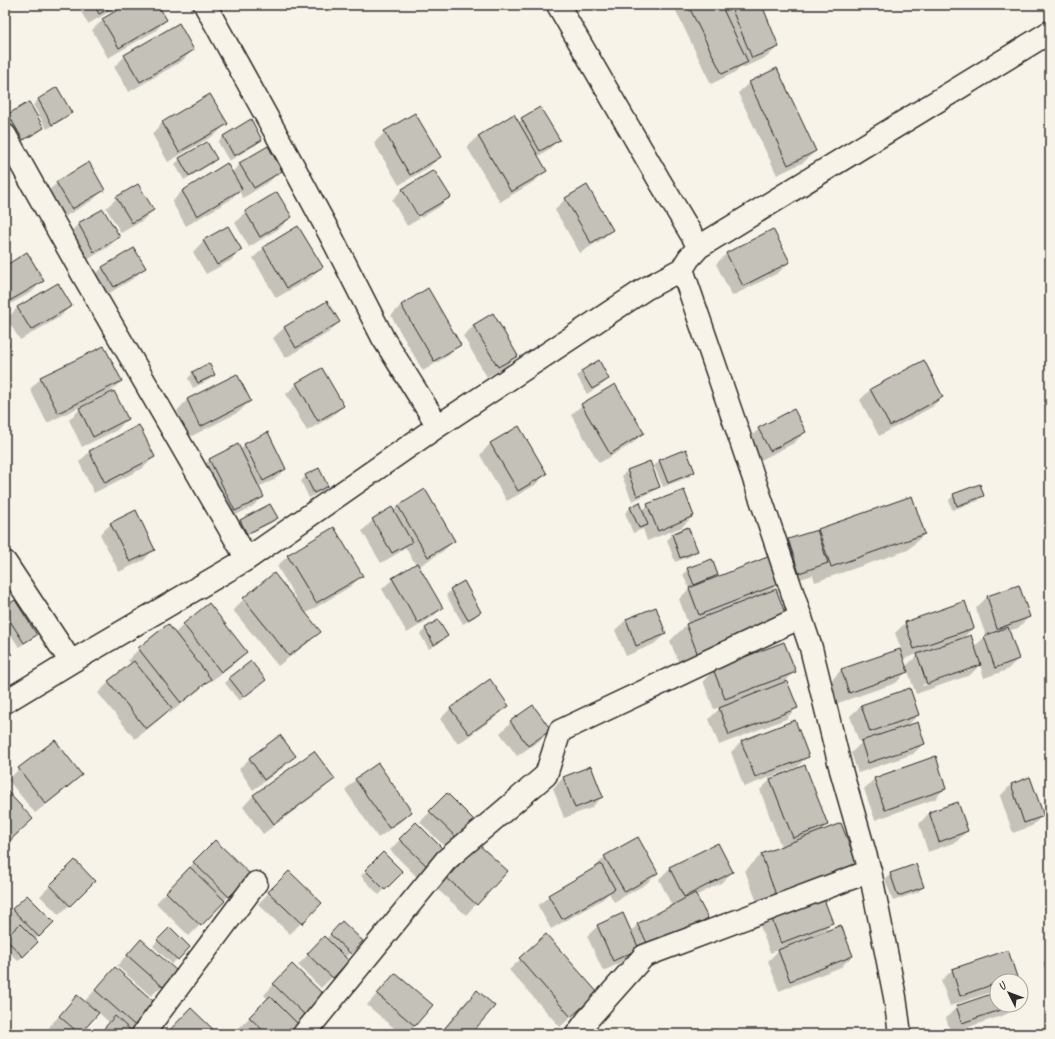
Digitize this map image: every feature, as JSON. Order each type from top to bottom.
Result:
[{"type":"street","points":[[205,5],[324,224],[383,338],[438,426]]},
{"type":"street","points":[[558,5],[699,247]]},
{"type":"street","points":[[5,702],[247,559],[438,426],[645,290],[682,269],[699,247],[1050,32]]},
{"type":"street","points":[[5,135],[83,275],[247,559]]},
{"type":"street","points":[[682,269],[811,648],[841,770],[870,871],[895,997],[900,1034]]},
{"type":"street","points":[[5,562],[71,662]]},
{"type":"street","points":[[304,1034],[446,860],[546,775],[560,731],[801,617]]},
{"type":"street","points":[[577,1034],[588,1019],[644,956],[870,871]]},
{"type":"street","points":[[143,1034],[256,883]]},
{"type":"building","points":[[94,5],[115,5],[99,14]]},
{"type":"building","points":[[126,5],[158,5],[167,20],[119,48],[102,19]]},
{"type":"building","points":[[688,5],[721,5],[748,62],[722,74]]},
{"type":"building","points":[[730,5],[762,5],[779,47],[752,58]]},
{"type":"building","points":[[179,23],[194,50],[140,82],[124,55]]},
{"type":"building","points":[[777,68],[816,151],[788,165],[749,82]]},
{"type":"building","points":[[57,87],[72,113],[52,125],[38,99]]},
{"type":"building","points":[[210,94],[228,124],[179,152],[162,122]]},
{"type":"building","points":[[29,102],[44,128],[23,140],[8,114]]},
{"type":"building","points":[[540,107],[560,140],[540,151],[521,118]]},
{"type":"building","points":[[415,113],[441,157],[410,175],[384,131]]},
{"type":"building","points":[[514,114],[547,171],[511,192],[478,136]]},
{"type":"building","points":[[251,119],[262,140],[234,156],[223,136]]},
{"type":"building","points":[[207,142],[217,159],[189,176],[179,158]]},
{"type":"building","points":[[268,146],[282,171],[254,188],[239,163]]},
{"type":"building","points":[[89,162],[105,190],[72,209],[56,182]]},
{"type":"building","points":[[227,163],[242,189],[197,216],[182,191]]},
{"type":"building","points":[[434,170],[451,197],[418,216],[402,189]]},
{"type":"building","points":[[138,184],[154,210],[132,223],[116,197]]},
{"type":"building","points":[[587,185],[613,230],[591,243],[565,198]]},
{"type":"building","points":[[277,192],[292,217],[260,237],[245,211]]},
{"type":"building","points":[[103,209],[120,237],[94,252],[78,223]]},
{"type":"building","points":[[228,226],[242,250],[217,265],[203,240]]},
{"type":"building","points":[[298,226],[323,267],[287,288],[263,247]]},
{"type":"building","points":[[773,229],[790,262],[743,286],[726,253]]},
{"type":"building","points":[[134,248],[146,268],[114,287],[102,267]]},
{"type":"building","points":[[27,252],[44,281],[6,303],[5,266]]},
{"type":"building","points":[[58,283],[72,306],[31,330],[17,307]]},
{"type":"building","points":[[428,288],[461,345],[434,361],[401,305]]},
{"type":"building","points":[[327,301],[340,322],[296,348],[284,327]]},
{"type":"building","points":[[493,313],[518,356],[498,367],[473,325]]},
{"type":"building","points":[[5,337],[9,345],[5,347]]},
{"type":"building","points":[[104,346],[122,381],[58,413],[40,377]]},
{"type":"building","points":[[599,360],[609,379],[592,389],[581,371]]},
{"type":"building","points":[[924,360],[943,397],[890,426],[870,389]]},
{"type":"building","points":[[209,363],[215,375],[198,383],[192,372]]},
{"type":"building","points":[[322,368],[344,406],[318,421],[296,383]]},
{"type":"building","points":[[237,374],[251,401],[200,427],[187,399]]},
{"type":"building","points":[[615,384],[644,433],[610,454],[581,404]]},
{"type":"building","points":[[114,391],[128,419],[93,437],[79,408]]},
{"type":"building","points":[[794,409],[806,432],[770,451],[758,428]]},
{"type":"building","points":[[139,425],[155,457],[105,483],[89,451]]},
{"type":"building","points":[[519,426],[547,474],[518,491],[490,443]]},
{"type":"building","points":[[268,432],[286,469],[263,481],[244,444]]},
{"type":"building","points":[[238,444],[264,497],[235,511],[209,459]]},
{"type":"building","points":[[686,449],[695,472],[668,483],[659,460]]},
{"type":"building","points":[[650,461],[660,487],[637,496],[627,470]]},
{"type":"building","points":[[319,468],[328,486],[314,493],[305,475]]},
{"type":"building","points":[[980,484],[984,496],[957,506],[953,494]]},
{"type":"building","points":[[425,489],[455,541],[428,557],[398,506]]},
{"type":"building","points":[[684,490],[694,516],[658,531],[647,504]]},
{"type":"building","points":[[912,496],[925,534],[831,567],[818,529]]},
{"type":"building","points":[[640,502],[648,525],[639,528],[630,507]]},
{"type":"building","points":[[270,504],[278,518],[247,534],[240,520]]},
{"type":"building","points":[[392,507],[412,542],[392,553],[372,519]]},
{"type":"building","points":[[136,510],[155,550],[130,562],[110,523]]},
{"type":"building","points":[[334,527],[363,576],[316,603],[287,555]]},
{"type":"building","points":[[688,527],[698,551],[680,558],[672,534]]},
{"type":"building","points":[[817,530],[828,563],[799,573],[788,539]]},
{"type":"building","points":[[770,556],[781,583],[699,615],[689,588]]},
{"type":"building","points":[[712,559],[718,575],[694,585],[687,568]]},
{"type":"building","points":[[417,563],[443,608],[418,623],[392,578]]},
{"type":"building","points":[[274,573],[321,632],[289,656],[243,598]]},
{"type":"building","points":[[464,581],[481,612],[468,620],[450,589]]},
{"type":"building","points":[[1019,585],[1030,617],[997,629],[987,596]]},
{"type":"building","points":[[776,589],[788,621],[698,655],[686,624]]},
{"type":"building","points":[[15,600],[37,635],[24,643],[5,613],[5,606]]},
{"type":"building","points":[[965,601],[974,628],[914,649],[905,622]]},
{"type":"building","points":[[209,603],[247,652],[221,672],[183,624]]},
{"type":"building","points":[[656,607],[666,634],[636,646],[626,619]]},
{"type":"building","points":[[438,620],[448,636],[434,645],[425,628]]},
{"type":"building","points":[[168,624],[211,679],[181,703],[138,648]]},
{"type":"building","points":[[1008,627],[1019,659],[995,668],[984,636]]},
{"type":"building","points":[[971,635],[981,665],[927,684],[917,654]]},
{"type":"building","points":[[784,642],[796,672],[725,699],[713,669]]},
{"type":"building","points":[[5,644],[12,655],[5,660]]},
{"type":"building","points":[[900,649],[908,672],[849,693],[841,669]]},
{"type":"building","points":[[134,661],[172,708],[146,729],[108,681]]},
{"type":"building","points":[[251,661],[266,680],[244,697],[229,678]]},
{"type":"building","points":[[490,679],[509,706],[469,734],[450,708]]},
{"type":"building","points":[[787,681],[798,708],[729,735],[719,708]]},
{"type":"building","points":[[910,688],[919,715],[870,732],[861,705]]},
{"type":"building","points":[[533,705],[551,730],[528,746],[510,721]]},
{"type":"building","points":[[795,720],[809,757],[755,777],[741,741]]},
{"type":"building","points":[[918,722],[925,744],[868,763],[861,741]]},
{"type":"building","points":[[280,735],[296,756],[264,780],[249,758]]},
{"type":"building","points":[[55,740],[82,775],[46,804],[18,768]]},
{"type":"building","points":[[314,751],[335,779],[274,824],[253,795]]},
{"type":"building","points":[[936,756],[946,789],[885,810],[874,778]]},
{"type":"building","points":[[378,763],[412,812],[389,828],[355,779]]},
{"type":"building","points":[[805,765],[828,825],[793,838],[770,779]]},
{"type":"building","points":[[591,766],[603,797],[575,808],[563,777]]},
{"type":"building","points":[[1030,777],[1044,816],[1024,823],[1011,784]]},
{"type":"building","points":[[5,789],[33,819],[5,845]]},
{"type":"building","points":[[447,793],[478,824],[460,841],[429,811]]},
{"type":"building","points":[[958,802],[968,831],[939,842],[929,812]]},
{"type":"building","points":[[416,822],[446,852],[429,868],[399,839]]},
{"type":"building","points":[[841,823],[857,864],[776,895],[761,854]]},
{"type":"building","points":[[638,837],[658,873],[625,892],[604,856]]},
{"type":"building","points":[[215,840],[251,875],[229,897],[193,862]]},
{"type":"building","points":[[718,843],[733,872],[684,897],[669,867]]},
{"type":"building","points":[[478,844],[508,871],[477,905],[447,878]]},
{"type":"building","points":[[383,852],[403,872],[385,890],[365,870]]},
{"type":"building","points":[[75,860],[95,881],[70,906],[50,885]]},
{"type":"building","points":[[601,864],[615,889],[562,919],[548,895]]},
{"type":"building","points":[[916,864],[924,887],[898,896],[890,873]]},
{"type":"building","points":[[190,867],[225,901],[201,926],[166,892]]},
{"type":"building","points":[[289,871],[322,903],[302,924],[268,892]]},
{"type":"building","points":[[695,893],[708,918],[651,950],[637,924]]},
{"type":"building","points":[[822,894],[833,923],[781,943],[770,914]]},
{"type":"building","points":[[27,895],[54,922],[39,937],[12,909]]},
{"type":"building","points":[[623,913],[639,949],[613,961],[597,925]]},
{"type":"building","points":[[342,921],[363,941],[351,954],[330,934]]},
{"type":"building","points":[[20,924],[38,942],[23,957],[5,938]]},
{"type":"building","points":[[841,925],[853,956],[790,981],[778,950]]},
{"type":"building","points":[[170,927],[190,947],[178,960],[157,940]]},
{"type":"building","points":[[546,934],[598,993],[571,1017],[519,958]]},
{"type":"building","points":[[324,936],[349,961],[333,978],[307,954]]},
{"type":"building","points":[[141,939],[177,971],[163,987],[127,955]]},
{"type":"building","points":[[1008,950],[1016,973],[989,973],[989,986],[960,996],[952,969]]},
{"type":"building","points":[[292,964],[325,996],[306,1016],[273,984]]},
{"type":"building","points":[[115,967],[160,1007],[140,1030],[95,990]]},
{"type":"building","points":[[395,973],[433,1005],[415,1026],[377,994]]},
{"type":"building","points":[[477,990],[495,1006],[471,1034],[440,1034]]},
{"type":"building","points":[[77,995],[99,1013],[80,1034],[59,1016]]},
{"type":"building","points":[[989,995],[989,1013],[991,1013],[962,1023],[956,1006]]},
{"type":"building","points":[[270,996],[302,1028],[296,1034],[267,1034],[249,1017]]},
{"type":"building","points":[[191,1008],[218,1034],[166,1034]]},
{"type":"building","points":[[115,1016],[135,1034],[99,1034]]},
{"type":"building","points":[[244,1030],[249,1034],[240,1034]]},
{"type":"building","points":[[771,1030],[773,1034],[762,1034]]}]
